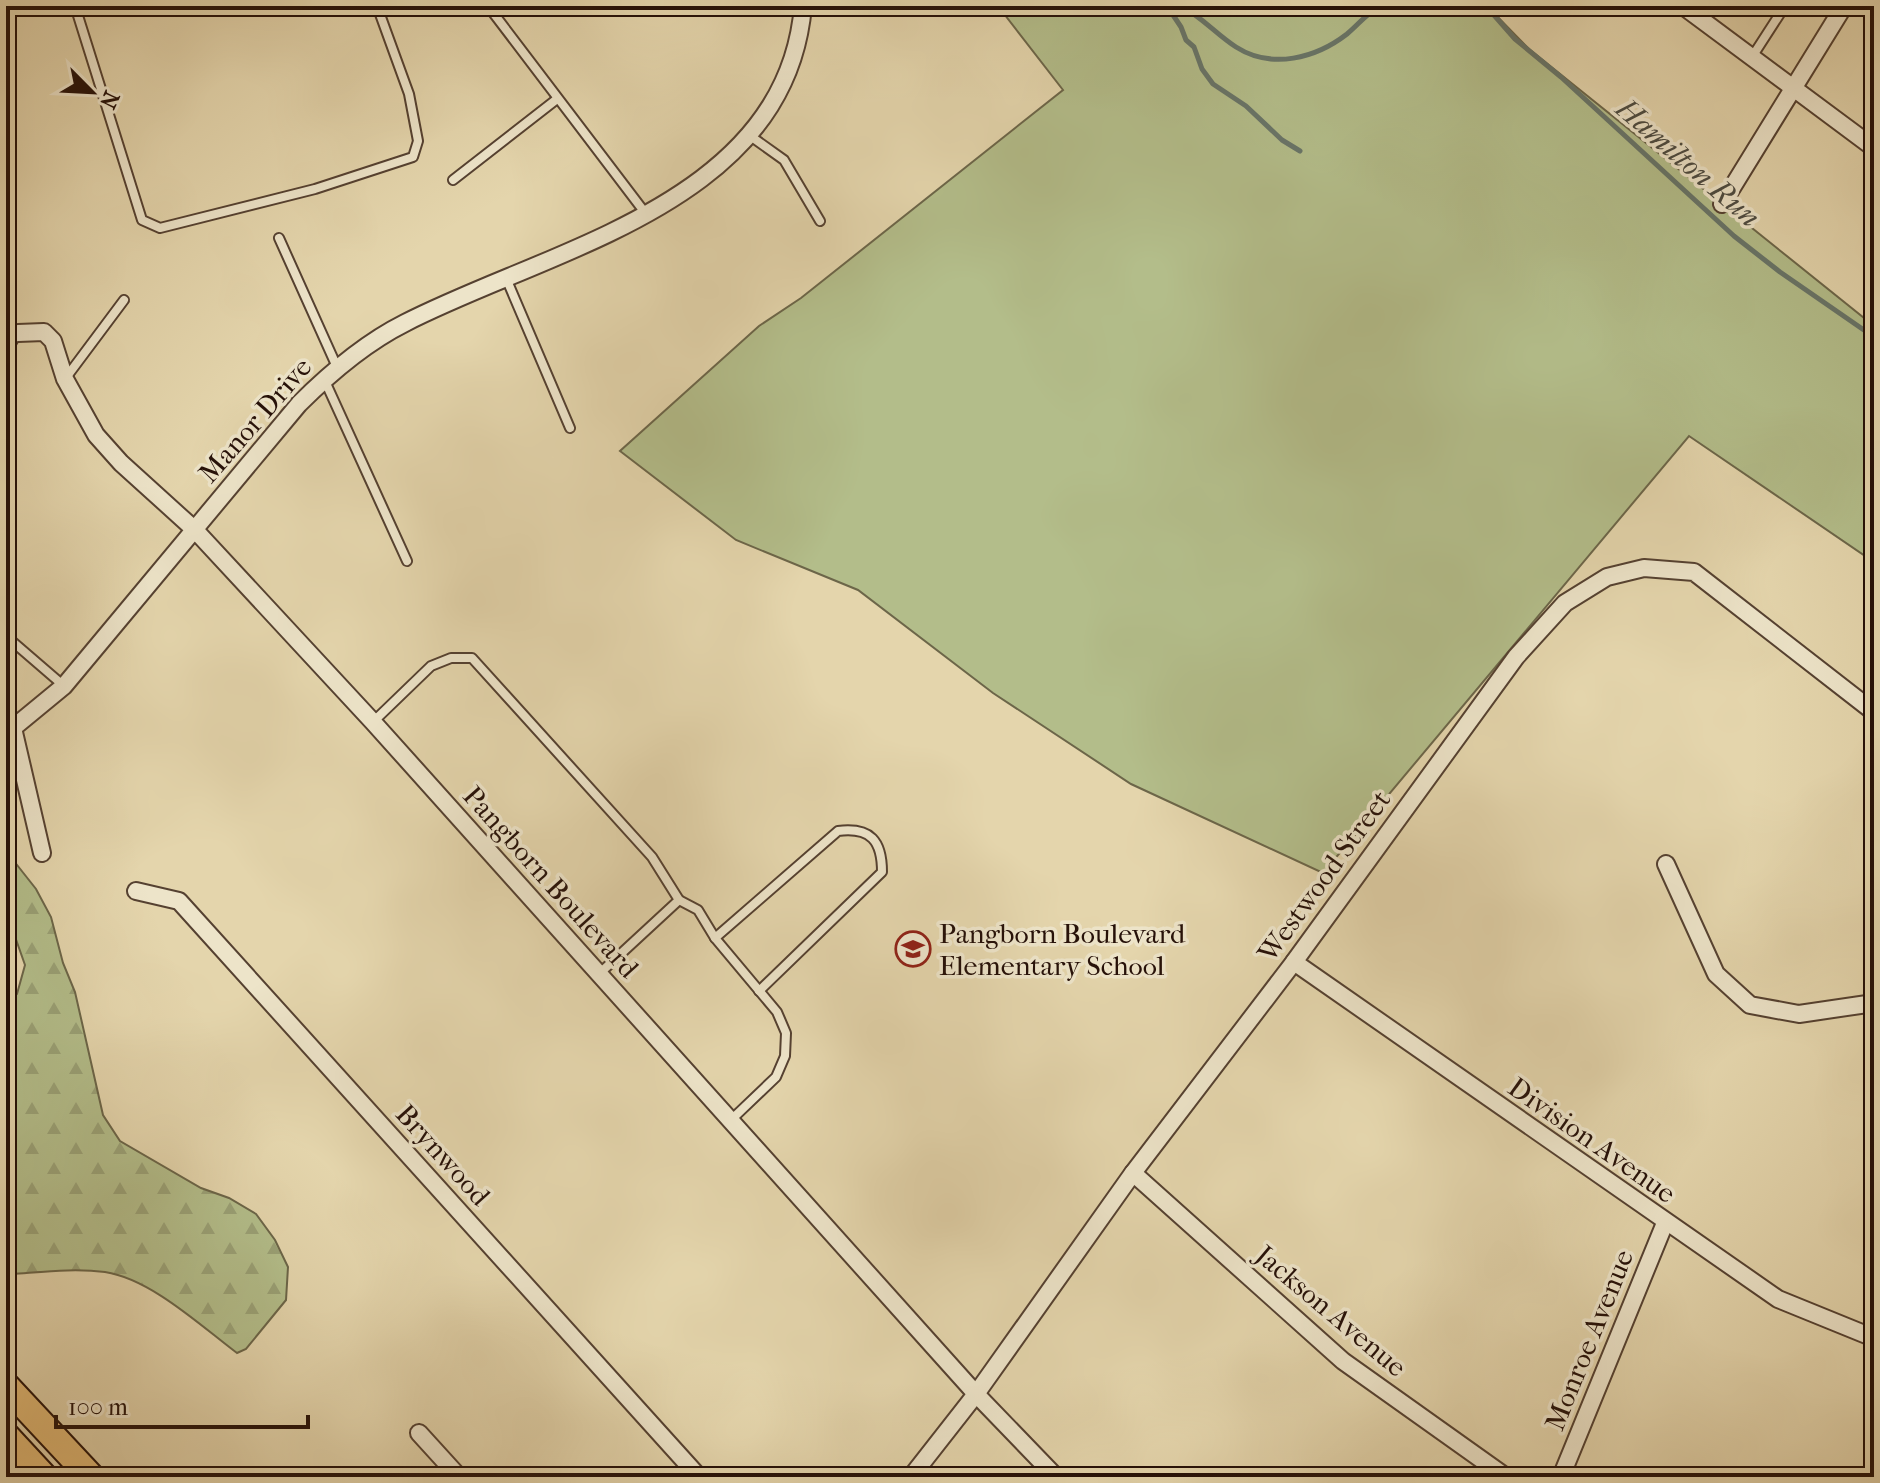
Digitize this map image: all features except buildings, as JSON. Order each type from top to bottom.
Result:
[{"type":"main road","points":[[6,1386],[91,1477]]},
{"type":"main road","points":[[6,1400],[66,1477]]},
{"type":"main road","points":[[6,1436],[44,1477]]},
{"type":"street","name":"Manor Drive","points":[[42,853],[13,728],[64,686],[299,404],[337,367],[405,323],[646,215],[708,173],[769,111],[785,83],[798,49],[803,6]]},
{"type":"street","points":[[1683,6],[1874,148]]},
{"type":"street","points":[[1722,204],[1844,6]]},
{"type":"street","name":"Pangborn Boulevard","points":[[10,342],[44,332],[53,341],[65,379],[96,435],[121,463],[195,530],[373,722],[976,1394],[1056,1477]]},
{"type":"street","name":"Westwood Street","points":[[911,1477],[976,1394],[1133,1173],[1294,962],[1516,657],[1565,603],[1607,577],[1644,568],[1694,572],[1874,712]]},
{"type":"street","points":[[1666,864],[1716,974],[1750,1005],[1799,1014],[1874,1003]]},
{"type":"street","name":"Brynwood","points":[[136,891],[179,901],[699,1477]]},
{"type":"street","name":"Division Avenue","points":[[1294,962],[1778,1299],[1874,1338]]},
{"type":"street","name":"Jackson Avenue","points":[[1133,1173],[1343,1361],[1506,1477]]},
{"type":"street","name":"Monroe Avenue","points":[[1561,1477],[1665,1223]]},
{"type":"street","points":[[419,1433],[459,1477]]},
{"type":"lane","points":[[75,6],[142,220],[160,228],[315,189],[413,157],[418,141],[409,94],[377,6]]},
{"type":"lane","points":[[488,6],[646,215]]},
{"type":"lane","points":[[1752,57],[1785,6]]},
{"type":"lane","points":[[453,180],[557,99]]},
{"type":"lane","points":[[748,135],[784,160],[820,221]]},
{"type":"lane","points":[[279,238],[337,367]]},
{"type":"lane","points":[[506,278],[570,428]]},
{"type":"lane","points":[[65,379],[124,300]]},
{"type":"lane","points":[[324,379],[407,561]]},
{"type":"lane","points":[[6,636],[64,686]]},
{"type":"lane","points":[[373,722],[431,666],[451,658],[472,658],[652,857],[679,900],[698,910],[715,938],[777,1012],[786,1033],[785,1056],[776,1077],[731,1120]]},
{"type":"lane","points":[[715,938],[838,831],[855,829],[869,834],[882,854],[882,872],[759,991]]},
{"type":"lane","points":[[599,974],[679,900]]},
{"type":"green space","points":[[998,6],[1487,6],[1529,49],[1874,326],[1874,562],[1689,436],[1323,873],[1131,784],[993,693],[858,590],[736,540],[620,451],[759,326],[801,298],[1063,90]]},
{"type":"green space","points":[[6,851],[36,889],[51,917],[63,963],[75,992],[103,1115],[120,1141],[201,1188],[229,1198],[256,1214],[275,1240],[288,1267],[286,1300],[246,1349],[237,1353],[175,1305],[122,1276],[82,1270],[6,1272],[6,1002],[17,994],[25,965],[6,911]]},
{"type":"waterway","points":[[1167,6],[1186,40],[1194,47],[1202,69],[1213,84],[1246,106],[1282,140],[1300,151]]},
{"type":"waterway","name":"Hamilton Run","points":[[1181,6],[1236,47],[1264,58],[1279,59],[1308,55],[1322,49],[1347,34],[1380,6]]},
{"type":"waterway","name":"Hamilton Run","points":[[1486,6],[1515,39],[1561,77],[1734,236],[1874,337]]},
{"type":"place","name":"Pangborn Boulevard Elementary School","points":[[913,949]]}]
